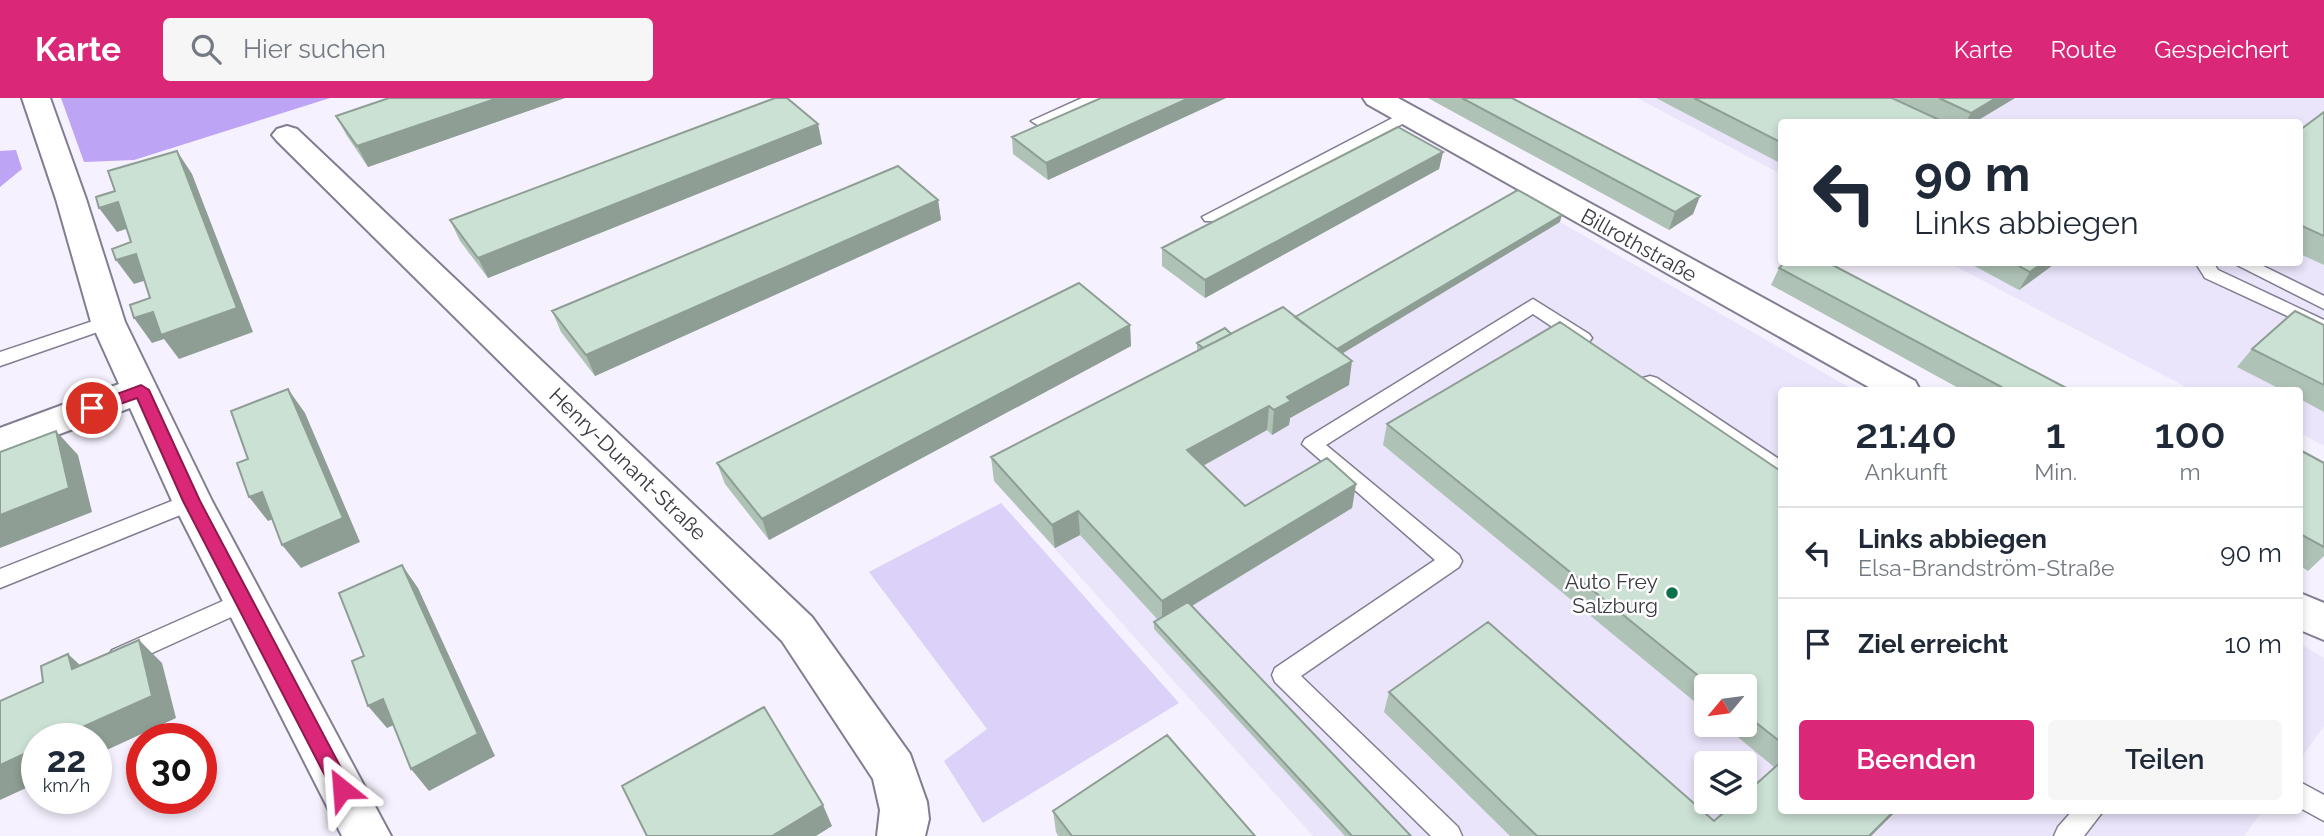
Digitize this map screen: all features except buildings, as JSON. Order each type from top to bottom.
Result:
[{"type":"street","points":[[36,98],[71,199],[108,322],[192,501],[367,836]]},
{"type":"street","name":"Billrothstraße","points":[[1377,98],[1897,387]]},
{"type":"street","name":"Henry-Dunant-Straße","points":[[287,135],[797,629],[893,769],[902,792],[904,810],[901,836]]},
{"type":"street","points":[[0,442],[141,390]]},
{"type":"street","points":[[2303,612],[2324,623]]},
{"type":"lane","points":[[1039,121],[1095,98]]},
{"type":"lane","points":[[1211,217],[1406,116]]},
{"type":"lane","points":[[2206,266],[2211,274],[2324,327]]},
{"type":"lane","points":[[2248,266],[2324,303]]},
{"type":"lane","points":[[1449,836],[1284,675],[1451,561],[1312,444],[1533,304],[1601,350]]},
{"type":"lane","points":[[0,359],[108,322]]},
{"type":"lane","points":[[1634,373],[1778,469]]},
{"type":"lane","points":[[0,579],[192,501]]},
{"type":"lane","points":[[97,667],[243,601]]},
{"type":"lane","points":[[2303,796],[2324,809]]},
{"type":"lane","points":[[2067,836],[2087,814]]},
{"type":"shaded area","points":[[61,98],[330,98],[134,160],[84,162]]},
{"type":"shaded area","points":[[1637,98],[2324,98],[2324,446],[2303,435],[2303,387],[2186,387],[1955,266],[2303,266],[2303,119],[1778,119],[1778,172]]},
{"type":"shaded area","points":[[16,150],[22,169],[0,187],[0,151]]},
{"type":"shaded area","points":[[1516,197],[1849,387],[1778,387],[1778,814],[2260,814],[2244,836],[1313,836],[994,481]]},
{"type":"shaded area","points":[[1001,503],[1179,703],[983,823],[944,761],[987,729],[869,572]]},
{"type":"shaded area","points":[[2303,646],[2324,658],[2324,726],[2303,756]]},
{"type":"place","name":"Auto Frey Salzburg","points":[[1672,593]]},
{"type":"route","points":[[92,408],[141,390],[192,501],[342,789]]}]
